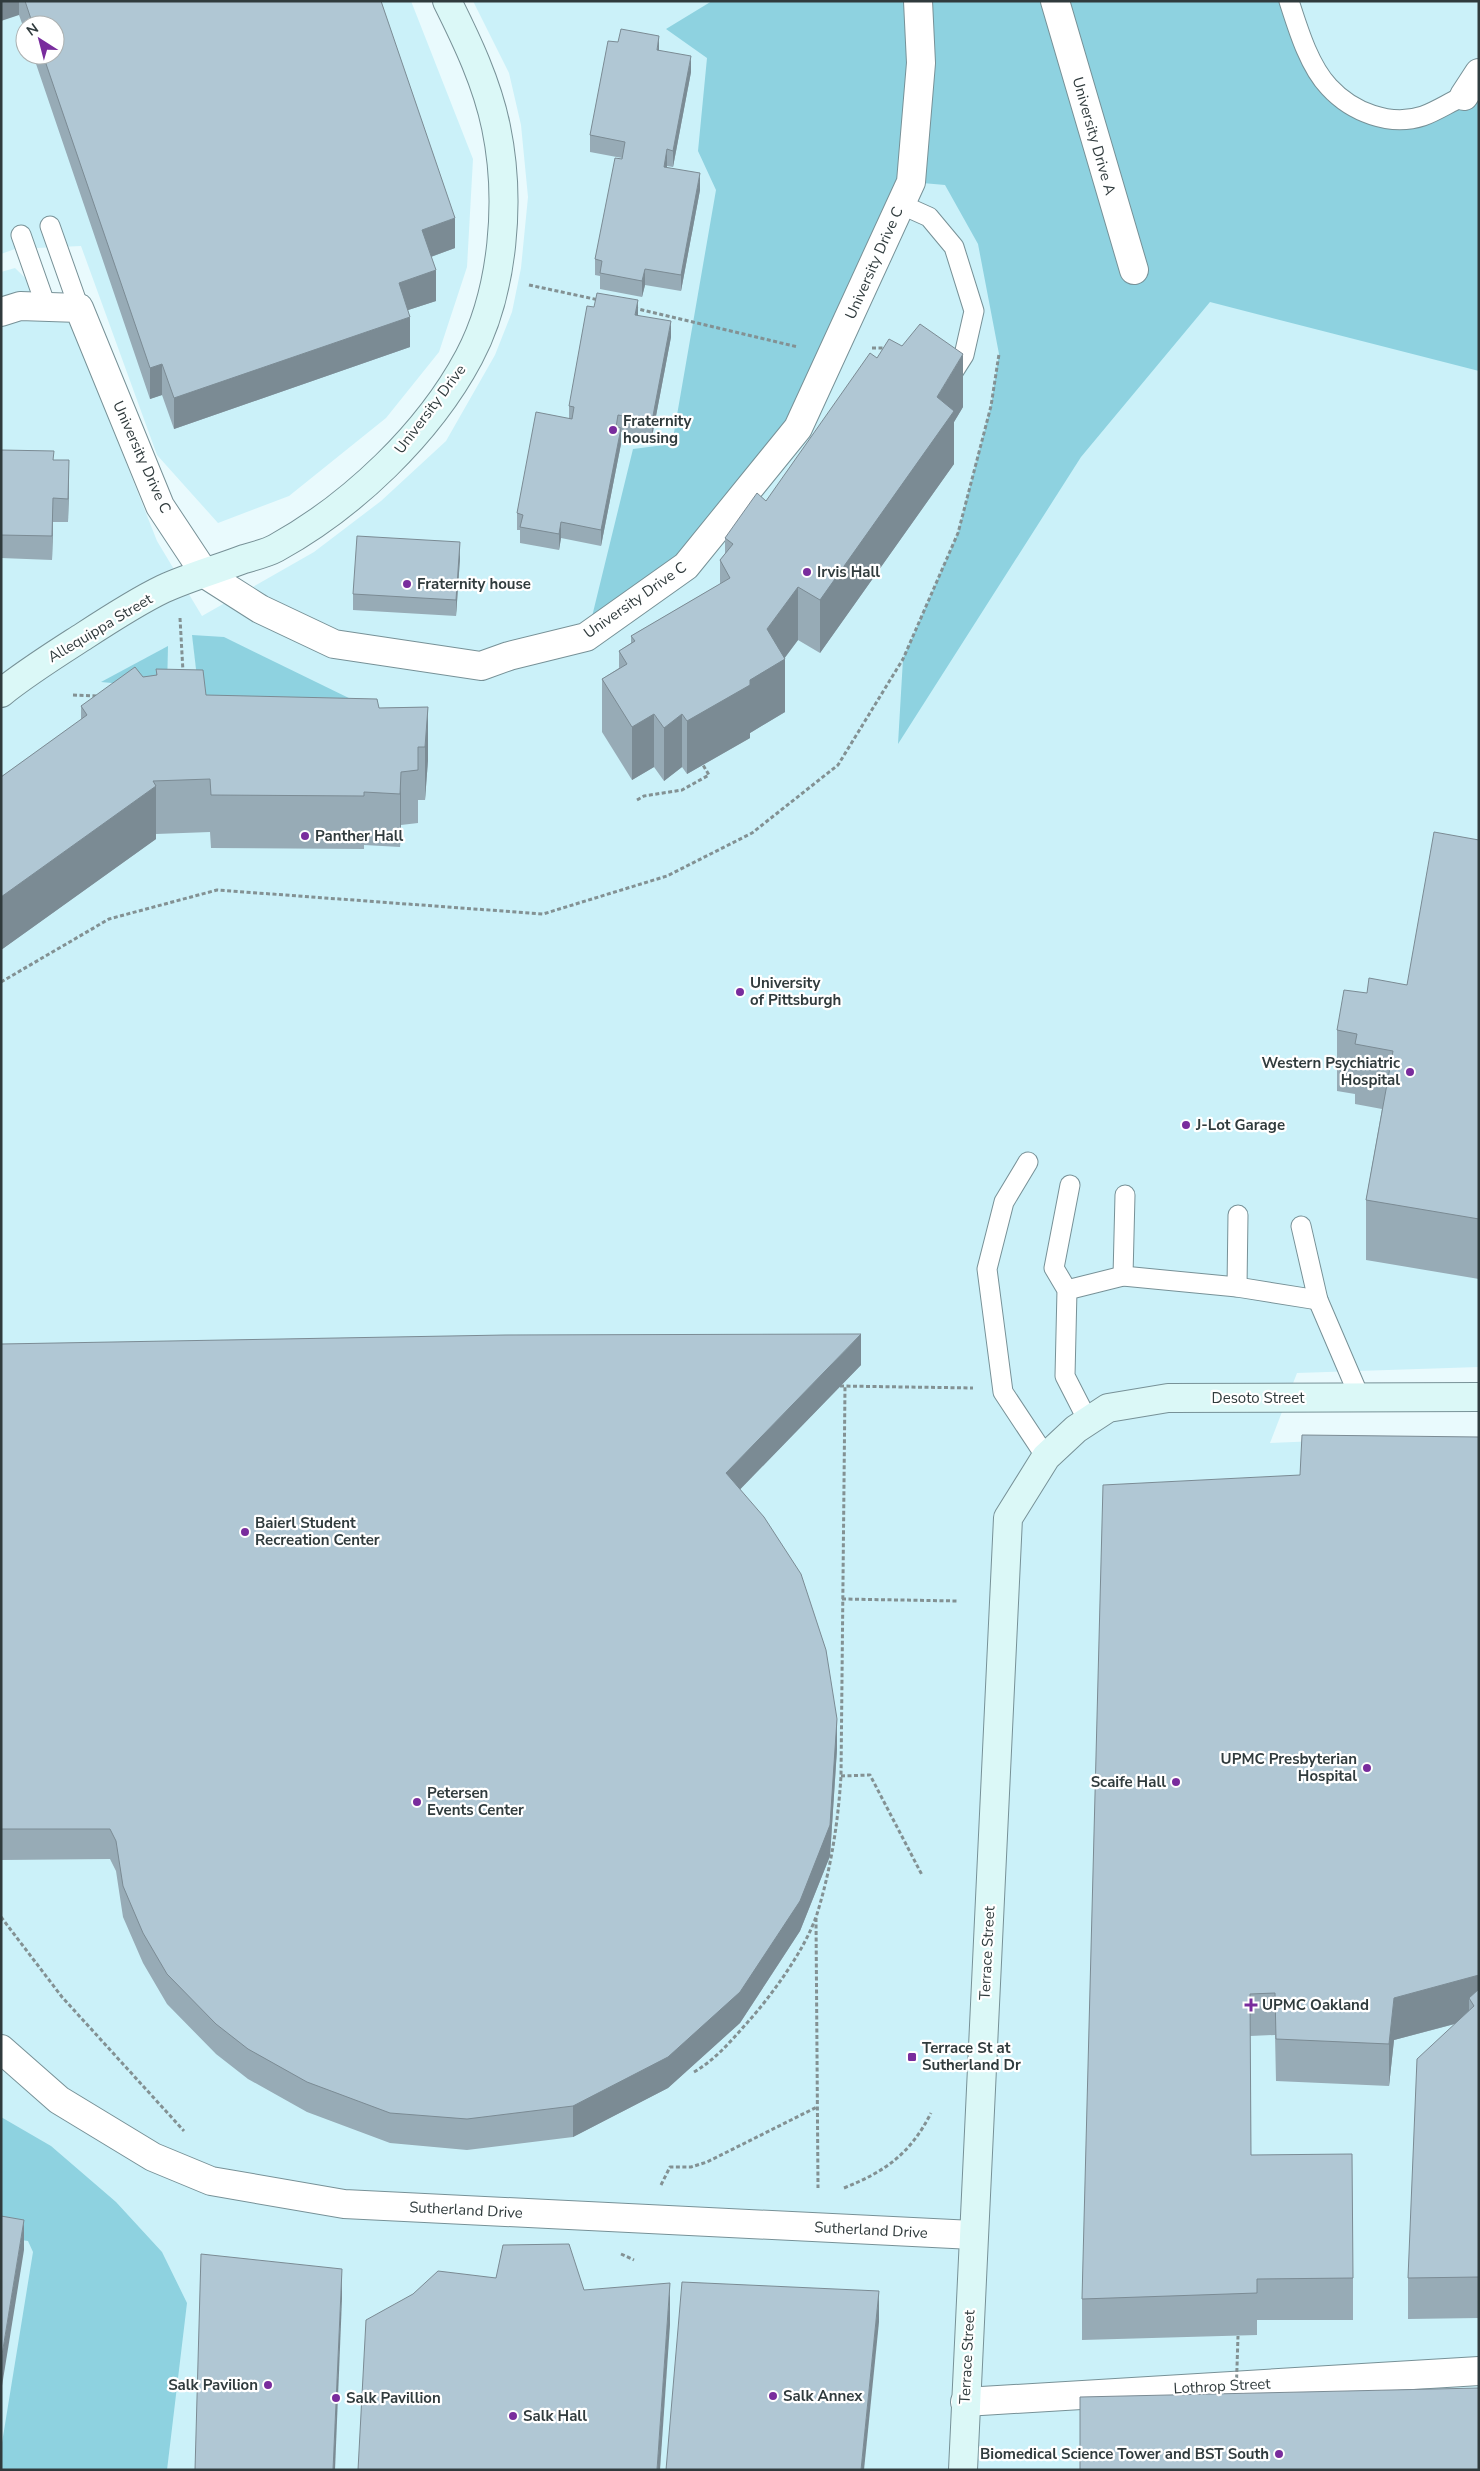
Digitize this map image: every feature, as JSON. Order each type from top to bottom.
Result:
[{"type":"street","name":"University Drive","points":[[205,574],[275,548],[328,513],[377,476],[414,435],[442,399],[469,356],[490,304],[501,248],[504,189],[496,126],[484,85],[447,1]]},
{"type":"street","name":"University Drive C","points":[[79,308],[160,506],[205,574],[260,609],[334,644],[481,666],[509,656],[586,637],[686,566],[798,428],[911,182],[921,63],[918,1]]},
{"type":"street","name":"University Drive A","points":[[1054,1],[1134,270]]},
{"type":"street","points":[[1464,96],[1479,73]]},
{"type":"street","points":[[1,312],[20,306],[79,308]]},
{"type":"street","name":"Allequippa Street","points":[[1,693],[26,673],[108,620],[163,590],[205,574]]},
{"type":"street","name":"Desoto Street","points":[[1049,1453],[1088,1421],[1108,1408],[1168,1398],[1479,1397]]},
{"type":"street","name":"Terrace Street","points":[[963,2470],[1008,1518],[1049,1453]]},
{"type":"street","name":"Sutherland Drive","points":[[1,2049],[59,2100],[153,2157],[211,2182],[344,2204],[973,2235]]},
{"type":"street","name":"Lothrop Street","points":[[965,2402],[1479,2371]]},
{"type":"lane","points":[[1289,1],[1312,61],[1329,87],[1356,108],[1385,120],[1421,116],[1464,96]]},
{"type":"lane","points":[[900,204],[929,217],[954,248],[974,311],[964,355],[941,391]]},
{"type":"lane","points":[[50,226],[79,308]]},
{"type":"lane","points":[[21,235],[46,306]]},
{"type":"lane","points":[[1028,1162],[1004,1202],[987,1269],[1003,1392],[1049,1453]]},
{"type":"lane","points":[[1070,1185],[1054,1268],[1067,1290],[1065,1376],[1088,1421]]},
{"type":"lane","points":[[1123,1276],[1125,1194]]},
{"type":"lane","points":[[1237,1287],[1238,1215]]},
{"type":"lane","points":[[1301,1226],[1318,1300],[1360,1398]]},
{"type":"lane","points":[[1067,1290],[1123,1276],[1237,1287],[1318,1300]]},
{"type":"path","points":[[526,285],[601,300]]},
{"type":"path","points":[[630,307],[706,323],[805,349]]},
{"type":"path","points":[[866,349],[888,349]]},
{"type":"path","points":[[1,982],[109,919],[217,890],[542,914],[667,876],[752,834],[838,765],[903,658],[958,533],[992,406],[999,354]]},
{"type":"path","points":[[180,618],[184,681]]},
{"type":"path","points":[[73,695],[101,696]]},
{"type":"path","points":[[637,800],[644,796],[682,790],[709,775],[703,765]]},
{"type":"path","points":[[818,2188],[816,1916],[838,1823],[841,1776],[843,1386],[976,1388]]},
{"type":"path","points":[[842,1599],[958,1601]]},
{"type":"path","points":[[841,1776],[870,1775],[922,1875]]},
{"type":"path","points":[[694,2072],[730,2043],[755,2014],[779,1982],[816,1916]]},
{"type":"path","points":[[1,1917],[62,1997],[185,2132]]},
{"type":"path","points":[[658,2190],[670,2167],[691,2167],[707,2162],[818,2107]]},
{"type":"path","points":[[844,2188],[871,2177],[896,2160],[919,2136],[931,2113]]},
{"type":"path","points":[[617,2252],[634,2260]]},
{"type":"path","points":[[1236,2406],[1238,2336]]},
{"type":"shaded area","points":[[1,1],[411,1],[473,159],[467,267],[439,352],[386,418],[289,496],[218,523],[157,455],[81,246],[15,249],[1,254]]},
{"type":"shaded area","name":"University of Pittsburgh","points":[[473,1],[1479,1],[1479,1367],[1297,1373],[1270,1443],[1340,1440],[1479,1442],[1479,2470],[1,2470],[1,272],[15,268],[71,323],[157,541],[202,616],[314,552],[381,501],[446,441],[495,355],[512,312],[521,268],[528,197],[521,125],[509,73]]},
{"type":"shaded area","points":[[712,1],[1289,1],[1312,61],[1356,108],[1421,116],[1479,73],[1479,371],[1210,302],[1081,457],[898,744],[903,659],[958,533],[991,406],[999,354],[978,244],[945,185],[911,182],[798,428],[686,566],[587,637],[633,449],[672,444],[716,190],[698,151],[707,58],[666,29]]},
{"type":"shaded area","points":[[192,635],[224,637],[398,722],[200,703]]},
{"type":"shaded area","points":[[168,646],[167,688],[101,682]]},
{"type":"shaded area","points":[[1,2117],[51,2146],[116,2202],[162,2252],[187,2303],[167,2470],[1,2470],[1,2449],[33,2252],[28,2241],[1,2237]]},
{"type":"building","points":[[25,1],[381,1],[455,218],[422,230],[436,270],[399,283],[410,317],[174,398],[162,364],[150,368],[46,65],[65,65],[65,15],[30,15]]},
{"type":"building","points":[[621,29],[659,36],[657,50],[691,56],[673,151],[667,149],[664,167],[700,173],[681,275],[645,269],[642,281],[600,273],[602,261],[595,259],[615,158],[622,159],[625,142],[590,135],[608,41],[618,42]]},
{"type":"building","name":"Fraternity housing","points":[[597,293],[638,300],[635,315],[671,321],[652,421],[618,415],[616,427],[621,428],[601,530],[561,522],[559,534],[520,527],[523,515],[517,513],[536,412],[572,419],[574,407],[569,406],[587,306],[594,307]]},
{"type":"building","name":"Irvis Hall","points":[[920,324],[963,354],[937,397],[954,411],[820,600],[798,587],[767,629],[785,659],[750,680],[750,685],[687,721],[682,714],[664,728],[654,714],[632,727],[602,679],[627,664],[619,651],[635,641],[631,636],[730,578],[720,560],[733,544],[725,538],[757,493],[766,501],[870,353],[877,358],[889,339],[902,346]]},
{"type":"building","points":[[1,450],[54,451],[53,460],[69,460],[68,499],[53,498],[52,536],[1,535]]},
{"type":"building","name":"Fraternity house","points":[[357,536],[460,542],[456,600],[353,594]]},
{"type":"building","points":[[135,667],[143,677],[157,675],[156,669],[203,670],[206,695],[377,699],[379,708],[428,707],[425,747],[418,747],[418,770],[401,772],[400,794],[364,792],[364,796],[211,795],[210,779],[153,781],[156,786],[1,897],[1,777],[87,715],[81,706]]},
{"type":"building","name":"Western Psychiatric Hospital","points":[[1434,832],[1479,840],[1479,1219],[1366,1200],[1393,1051],[1355,1044],[1357,1034],[1337,1030],[1344,990],[1367,993],[1369,978],[1407,985]]},
{"type":"building","name":"Petersen Events Center","points":[[861,1334],[726,1473],[764,1517],[801,1574],[826,1650],[837,1719],[830,1825],[800,1901],[740,1992],[668,2057],[573,2106],[467,2119],[390,2113],[307,2082],[248,2049],[216,2024],[167,1974],[143,1933],[123,1886],[116,1841],[110,1829],[1,1829],[1,1344],[505,1335]]},
{"type":"building","points":[[1302,1435],[1479,1437],[1479,1975],[1394,1998],[1389,2044],[1276,2039],[1275,1993],[1250,1994],[1251,2155],[1352,2154],[1353,2278],[1257,2279],[1257,2293],[1082,2299],[1103,1485],[1300,1475]]},
{"type":"building","points":[[1479,1989],[1479,2277],[1408,2278],[1417,2059],[1474,2006],[1469,1998]]},
{"type":"building","points":[[1,2216],[24,2220],[1,2361]]},
{"type":"building","name":"Salk Hall","points":[[569,2244],[584,2290],[670,2283],[657,2470],[358,2470],[366,2320],[413,2294],[438,2271],[496,2278],[503,2245]]},
{"type":"building","name":"Salk Pavilion","points":[[201,2254],[342,2269],[333,2470],[195,2470]]},
{"type":"building","name":"Salk Annex","points":[[682,2282],[879,2291],[861,2470],[666,2470]]},
{"type":"building","points":[[1479,2388],[1479,2470],[1080,2470],[1080,2397]]},
{"type":"place","name":"Fraternity housing","points":[[613,430]]},
{"type":"place","name":"Irvis Hall","points":[[807,572]]},
{"type":"place","name":"Fraternity house","points":[[407,584]]},
{"type":"place","name":"Panther Hall","points":[[305,836]]},
{"type":"place","name":"University of Pittsburgh","points":[[740,992]]},
{"type":"place","name":"Western Psychiatric Hospital","points":[[1410,1072]]},
{"type":"place","name":"J-Lot Garage","points":[[1186,1125]]},
{"type":"place","name":"Baierl Student Recreation Center","points":[[245,1532]]},
{"type":"place","name":"UPMC Presbyterian Hospital","points":[[1367,1768]]},
{"type":"place","name":"Scaife Hall","points":[[1176,1782]]},
{"type":"place","name":"Petersen Events Center","points":[[417,1802]]},
{"type":"place","name":"UPMC Oakland","points":[[1251,2005]]},
{"type":"place","name":"Terrace St at Sutherland Dr","points":[[912,2057]]},
{"type":"place","name":"Salk Pavilion","points":[[268,2385]]},
{"type":"place","name":"Salk Annex","points":[[773,2396]]},
{"type":"place","name":"Salk Pavillion","points":[[336,2398]]},
{"type":"place","name":"Salk Hall","points":[[513,2416]]},
{"type":"place","name":"Biomedical Science Tower and BST South","points":[[1279,2454]]}]
